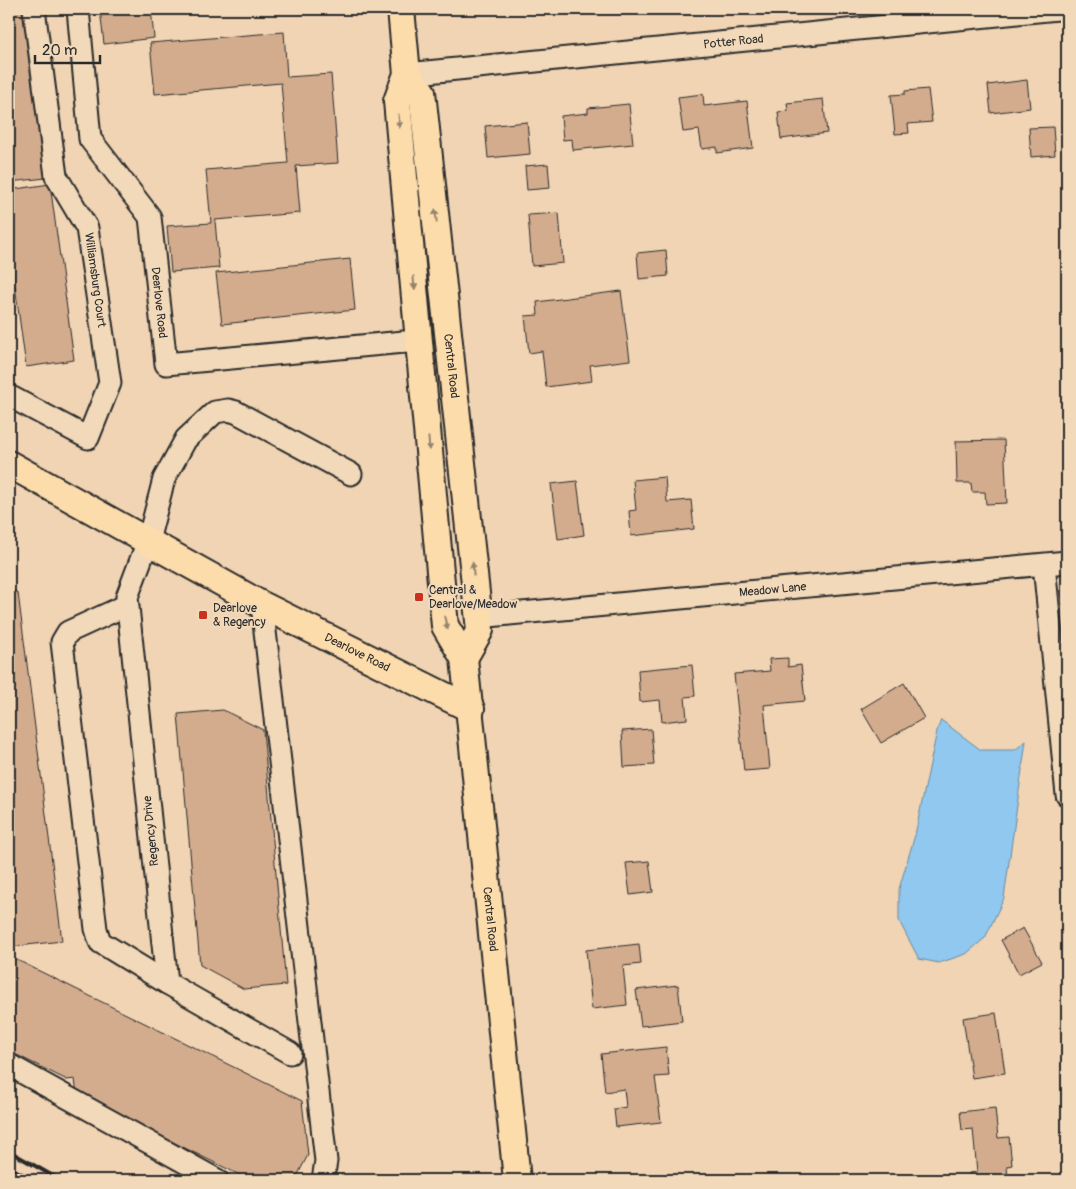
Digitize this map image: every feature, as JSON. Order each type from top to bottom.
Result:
[{"type":"main road","name":"Central Road","points":[[401,9],[408,74],[397,101],[445,626],[464,658],[518,1180]]},
{"type":"main road","name":"Central Road","points":[[408,74],[422,92],[480,630],[464,658]]},
{"type":"main road","name":"Dearlove Road","points":[[9,464],[262,605],[470,709]]},
{"type":"street","name":"Williamsburg Court","points":[[9,396],[88,438],[110,383],[87,228],[56,176],[34,9]]},
{"type":"street","name":"Dearlove Road","points":[[78,9],[90,139],[150,217],[166,364],[404,342],[419,343]]},
{"type":"street","name":"Potter Road","points":[[408,74],[1058,9]]},
{"type":"street","name":"Regency Drive","points":[[167,983],[126,597],[148,541],[164,479],[186,439],[215,412],[228,410],[236,412],[351,474]]},
{"type":"street","name":"Meadow Lane","points":[[478,617],[1067,562]]},
{"type":"street","points":[[1044,564],[1067,795]]},
{"type":"street","points":[[127,605],[68,632],[62,642],[96,929],[100,942],[167,983],[290,1053]]},
{"type":"street","points":[[262,605],[326,1161],[323,1180]]},
{"type":"street","points":[[9,1065],[217,1180]]},
{"type":"water","points":[[941,720],[981,750],[1015,750],[1026,741],[1004,898],[985,938],[966,954],[939,963],[919,959],[899,921],[899,889],[915,835]]},
{"type":"building","points":[[9,9],[27,9],[46,178],[9,182]]},
{"type":"building","points":[[100,9],[151,9],[154,38],[104,44]]},
{"type":"building","points":[[284,32],[287,77],[331,74],[338,163],[296,166],[300,213],[215,220],[219,268],[171,272],[167,226],[211,223],[206,170],[288,163],[281,83],[155,94],[150,43]]},
{"type":"building","points":[[1027,80],[1030,108],[991,113],[988,85]]},
{"type":"building","points":[[928,89],[932,122],[908,124],[909,133],[895,134],[891,95],[905,94],[905,91]]},
{"type":"building","points":[[703,94],[704,106],[747,101],[753,148],[717,153],[717,147],[702,149],[699,130],[683,132],[678,97]]},
{"type":"building","points":[[823,99],[827,133],[781,139],[778,112],[788,111],[787,103]]},
{"type":"building","points":[[629,104],[633,144],[573,150],[572,139],[563,140],[561,116],[588,113],[588,108]]},
{"type":"building","points":[[527,122],[530,154],[488,158],[485,126]]},
{"type":"building","points":[[1053,127],[1055,155],[1031,157],[1029,128]]},
{"type":"building","points":[[548,164],[550,188],[527,190],[525,166]]},
{"type":"building","points":[[50,184],[74,360],[26,367],[9,241],[9,190]]},
{"type":"building","points":[[559,213],[563,263],[532,266],[528,215]]},
{"type":"building","points":[[666,250],[668,276],[639,279],[637,253]]},
{"type":"building","points":[[350,259],[355,310],[222,324],[216,273]]},
{"type":"building","points":[[621,291],[630,360],[590,365],[592,381],[546,387],[542,351],[529,353],[525,316],[538,315],[537,302]]},
{"type":"building","points":[[1004,440],[1007,503],[986,504],[985,492],[972,492],[971,483],[957,483],[956,441]]},
{"type":"building","points":[[665,477],[667,502],[691,500],[694,529],[631,536],[629,511],[636,510],[633,480]]},
{"type":"building","points":[[577,481],[584,535],[558,539],[551,484]]},
{"type":"building","points":[[9,588],[18,593],[62,941],[9,947]]},
{"type":"building","points":[[788,658],[788,667],[801,665],[805,701],[764,705],[770,769],[744,771],[734,674],[770,671],[769,659]]},
{"type":"building","points":[[692,665],[695,696],[685,697],[687,719],[662,722],[660,700],[640,702],[638,670]]},
{"type":"building","points":[[904,683],[924,718],[881,743],[861,709]]},
{"type":"building","points":[[223,710],[263,730],[286,985],[244,989],[200,965],[178,714]]},
{"type":"building","points":[[651,729],[654,765],[624,767],[622,731]]},
{"type":"building","points":[[649,861],[653,892],[630,895],[626,863]]},
{"type":"building","points":[[1023,928],[1042,962],[1019,974],[1001,940]]},
{"type":"building","points":[[639,944],[641,964],[623,966],[627,1005],[592,1009],[586,950]]},
{"type":"building","points":[[9,956],[302,1101],[308,1155],[295,1180],[250,1180],[77,1095],[75,1079],[67,1080],[9,1051]]},
{"type":"building","points":[[678,985],[682,1021],[641,1026],[636,990]]},
{"type":"building","points":[[996,1013],[1005,1073],[972,1078],[963,1018]]},
{"type":"building","points":[[666,1047],[669,1076],[655,1077],[661,1122],[616,1127],[614,1109],[626,1107],[624,1089],[605,1092],[601,1054]]},
{"type":"building","points":[[995,1108],[998,1138],[1009,1137],[1012,1165],[1007,1166],[1008,1180],[970,1180],[969,1173],[977,1172],[973,1129],[962,1130],[960,1112]]},
{"type":"railway","points":[[9,1151],[60,1180]]},
{"type":"railway","points":[[9,1167],[33,1180]]},
{"type":"place","name":"Central & Dearlove/Meadow","points":[[419,597]]},
{"type":"place","name":"Dearlove & Regency","points":[[203,615]]}]
